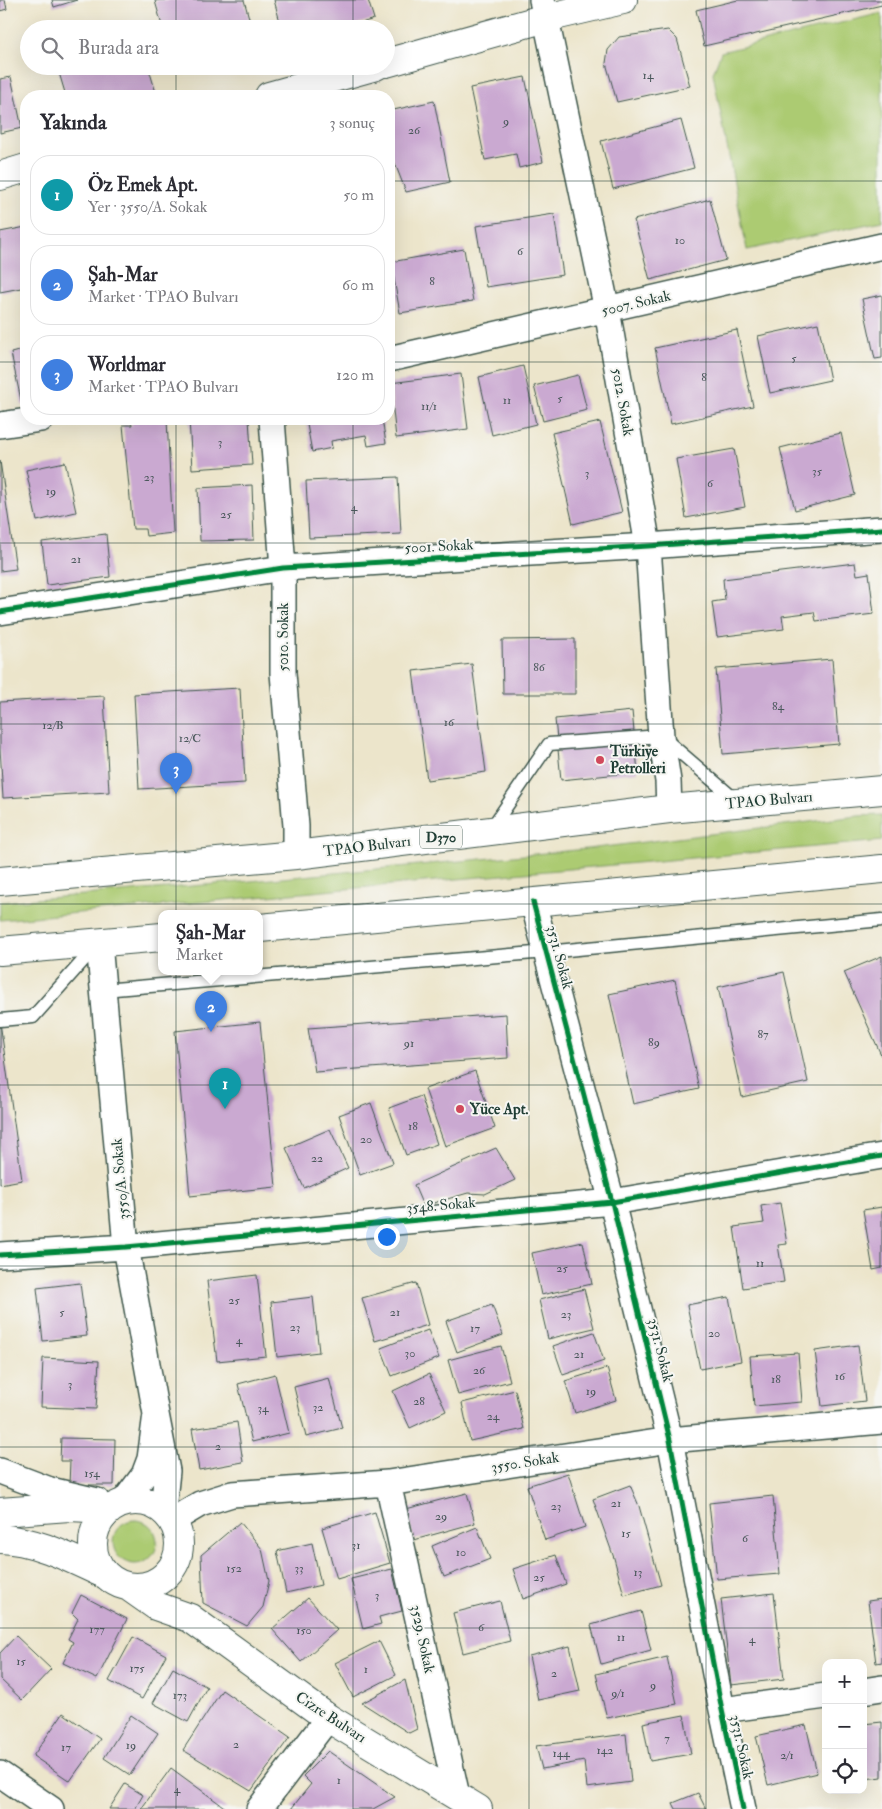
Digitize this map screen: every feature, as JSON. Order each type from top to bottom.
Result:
[{"type":"main road","points":[[395,60],[544,9],[623,0]]},
{"type":"main road","points":[[290,90],[344,75]]},
{"type":"main road","points":[[0,176],[20,170]]},
{"type":"main road","name":"TPAO Bulvarı","points":[[0,881],[296,855],[738,802],[882,790]]},
{"type":"main road","points":[[263,928],[882,869]]},
{"type":"main road","points":[[0,952],[158,937]]},
{"type":"main road","points":[[0,1512],[116,1506],[137,1501],[151,1503],[168,1515],[178,1533],[180,1547],[176,1561],[169,1573],[158,1582],[144,1588],[129,1587],[115,1583],[104,1574],[51,1550],[13,1540],[0,1539]]},
{"type":"main road","points":[[104,1574],[96,1562],[93,1548],[94,1533],[100,1520],[116,1506]]},
{"type":"main road","points":[[176,1561],[179,1597],[190,1618]]},
{"type":"main road","points":[[129,1587],[156,1606],[190,1618]]},
{"type":"main road","name":"Cizre Bulvarı","points":[[190,1618],[328,1718],[467,1802]]},
{"type":"street","name":"5012. Sokak","points":[[544,9],[607,310],[648,546],[661,736],[668,781],[669,810]]},
{"type":"street","name":"5007. Sokak","points":[[395,358],[882,246]]},
{"type":"street","points":[[0,424],[20,422]]},
{"type":"street","name":"5010. Sokak","points":[[272,425],[284,568],[283,673],[296,826],[296,855]]},
{"type":"street","name":"5001. Sokak","points":[[0,612],[284,568],[882,530]]},
{"type":"street","name":"3531. Sokak","points":[[533,902],[612,1202],[670,1440],[743,1809]]},
{"type":"street","name":"3550/A. Sokak","points":[[99,942],[126,1247],[167,1471],[168,1515]]},
{"type":"street","name":"3548. Sokak","points":[[0,1255],[126,1247],[612,1202],[882,1156]]},
{"type":"street","points":[[0,1471],[50,1490],[116,1506],[144,1475],[150,1458],[156,1414]]},
{"type":"street","name":"3550. Sokak","points":[[168,1515],[232,1494],[388,1483],[670,1440],[882,1421]]},
{"type":"street","name":"3529. Sokak","points":[[388,1483],[467,1802]]},
{"type":"street","points":[[867,1690],[882,1688]]},
{"type":"street","points":[[722,1710],[822,1697]]},
{"type":"street","points":[[259,1809],[328,1718]]},
{"type":"street","points":[[0,1774],[51,1809]]},
{"type":"lane","points":[[490,831],[549,744],[661,736],[738,802]]},
{"type":"lane","points":[[104,990],[546,952],[882,920]]},
{"type":"lane","points":[[0,1020],[33,1017],[99,942]]},
{"type":"green space","points":[[882,13],[882,221],[747,250],[713,73],[721,52]]},
{"type":"green space","points":[[882,815],[882,841],[0,920],[0,902],[240,882],[587,849],[858,816]]},
{"type":"green space","points":[[135,1520],[147,1524],[153,1530],[157,1542],[153,1554],[147,1560],[135,1564],[123,1560],[117,1554],[113,1542],[117,1530],[123,1524]]},
{"type":"building","points":[[0,0],[5,0],[7,9],[0,11]]},
{"type":"building","points":[[52,0],[77,0],[54,7]]},
{"type":"building","points":[[244,0],[250,20],[160,20],[155,1]]},
{"type":"building","points":[[274,0],[368,0],[374,19],[371,20],[280,20]]},
{"type":"building","points":[[738,0],[882,0],[882,5],[704,46],[696,10]]},
{"type":"building","points":[[668,30],[677,39],[690,86],[617,102],[606,63],[608,50],[619,37]]},
{"type":"building","points":[[60,75],[151,75],[155,90],[64,90]]},
{"type":"building","points":[[11,77],[20,119],[20,128],[0,133],[0,79]]},
{"type":"building","points":[[525,77],[543,162],[519,168],[516,154],[485,160],[470,88]]},
{"type":"building","points":[[434,101],[450,182],[406,192],[395,164],[395,110]]},
{"type":"building","points":[[681,120],[694,168],[613,189],[601,141]]},
{"type":"building","points":[[710,199],[726,260],[650,280],[634,220]]},
{"type":"building","points":[[554,214],[563,275],[486,287],[476,226]]},
{"type":"building","points":[[20,228],[20,288],[0,292],[0,232]]},
{"type":"building","points":[[464,249],[473,301],[400,313],[395,285],[395,261]]},
{"type":"building","points":[[882,295],[882,358],[875,359],[862,299]]},
{"type":"building","points":[[818,323],[830,380],[770,393],[758,336]]},
{"type":"building","points":[[737,330],[753,406],[671,424],[655,348]]},
{"type":"building","points":[[20,351],[20,396],[11,353]]},
{"type":"building","points":[[523,366],[536,424],[492,435],[479,377]]},
{"type":"building","points":[[461,374],[468,429],[396,438],[395,382]]},
{"type":"building","points":[[578,375],[587,410],[543,421],[534,386]]},
{"type":"building","points":[[600,422],[622,512],[573,524],[552,433]]},
{"type":"building","points":[[123,425],[167,425],[173,533],[146,536],[145,529],[133,529]]},
{"type":"building","points":[[189,425],[249,425],[252,465],[192,469]]},
{"type":"building","points":[[307,425],[383,425],[386,443],[368,446],[366,435],[331,441],[332,448],[312,452]]},
{"type":"building","points":[[841,433],[855,495],[795,510],[780,448]]},
{"type":"building","points":[[734,449],[745,507],[686,518],[676,459]]},
{"type":"building","points":[[0,461],[16,569],[0,571]]},
{"type":"building","points":[[65,462],[76,512],[37,521],[26,470]]},
{"type":"building","points":[[398,477],[401,534],[309,538],[306,481]]},
{"type":"building","points":[[252,485],[254,540],[200,541],[198,488]]},
{"type":"building","points":[[106,534],[110,577],[47,585],[42,542]]},
{"type":"building","points":[[855,563],[857,575],[869,573],[874,614],[816,621],[814,612],[782,616],[784,629],[717,637],[712,602],[725,600],[723,579]]},
{"type":"building","points":[[575,639],[575,694],[503,694],[502,640]]},
{"type":"building","points":[[832,659],[839,744],[723,754],[716,669]]},
{"type":"building","points":[[472,664],[486,772],[427,780],[413,671]]},
{"type":"building","points":[[240,688],[245,783],[139,789],[134,694]]},
{"type":"building","points":[[104,696],[109,792],[3,798],[0,702]]},
{"type":"building","points":[[632,711],[638,772],[561,780],[555,719]]},
{"type":"building","points":[[882,956],[882,1057],[844,972]]},
{"type":"building","points":[[784,972],[808,1082],[742,1097],[718,987]]},
{"type":"building","points":[[675,980],[699,1089],[633,1104],[609,994]]},
{"type":"building","points":[[506,1014],[508,1058],[315,1072],[308,1028]]},
{"type":"building","points":[[0,1022],[22,1180],[0,1184]]},
{"type":"building","points":[[260,1022],[276,1187],[190,1196],[175,1031]]},
{"type":"building","name":"Yüce Apt.","points":[[475,1071],[495,1128],[445,1146],[425,1089]]},
{"type":"building","points":[[421,1096],[437,1144],[406,1155],[389,1108]]},
{"type":"building","points":[[371,1103],[393,1163],[360,1175],[339,1115]]},
{"type":"building","points":[[330,1129],[348,1168],[304,1188],[286,1148]]},
{"type":"building","points":[[496,1148],[515,1180],[485,1194],[468,1193],[423,1206],[414,1185]]},
{"type":"building","points":[[780,1203],[787,1244],[778,1245],[784,1282],[743,1288],[734,1227],[764,1223],[761,1206]]},
{"type":"building","points":[[882,1207],[882,1268],[873,1270],[863,1210]]},
{"type":"building","points":[[583,1242],[592,1284],[541,1295],[532,1253]]},
{"type":"building","points":[[257,1275],[266,1356],[217,1361],[207,1281]]},
{"type":"building","points":[[80,1283],[87,1336],[43,1341],[37,1288]]},
{"type":"building","points":[[416,1283],[428,1325],[375,1341],[362,1298]]},
{"type":"building","points":[[584,1289],[594,1328],[548,1339],[539,1300]]},
{"type":"building","points":[[313,1297],[319,1352],[277,1357],[271,1302]]},
{"type":"building","points":[[729,1297],[741,1361],[700,1369],[687,1305]]},
{"type":"building","points":[[492,1305],[503,1335],[457,1352],[446,1321]]},
{"type":"building","points":[[428,1330],[439,1358],[392,1376],[381,1348]]},
{"type":"building","points":[[594,1332],[604,1361],[563,1375],[553,1346]]},
{"type":"building","points":[[858,1345],[865,1401],[822,1406],[815,1351]]},
{"type":"building","points":[[501,1346],[510,1381],[458,1395],[448,1360]]},
{"type":"building","points":[[798,1353],[802,1402],[754,1406],[750,1356]]},
{"type":"building","points":[[43,1358],[99,1361],[96,1409],[41,1407]]},
{"type":"building","points":[[607,1368],[616,1400],[575,1413],[565,1381]]},
{"type":"building","points":[[275,1374],[289,1433],[252,1442],[238,1384]]},
{"type":"building","points":[[429,1374],[446,1411],[410,1428],[393,1391]]},
{"type":"building","points":[[329,1378],[342,1428],[306,1437],[294,1387]]},
{"type":"building","points":[[515,1390],[524,1429],[470,1441],[462,1403]]},
{"type":"building","points":[[237,1422],[243,1462],[199,1470],[192,1429]]},
{"type":"building","points":[[61,1438],[115,1439],[114,1485],[69,1485],[70,1461],[60,1461]]},
{"type":"building","points":[[568,1473],[585,1527],[545,1540],[527,1486]]},
{"type":"building","points":[[630,1485],[639,1506],[661,1585],[624,1595],[614,1558],[593,1499]]},
{"type":"building","points":[[467,1493],[475,1523],[414,1540],[406,1509]]},
{"type":"building","points":[[773,1496],[780,1574],[717,1579],[709,1503]]},
{"type":"building","points":[[375,1512],[390,1563],[337,1579],[322,1528]]},
{"type":"building","points":[[240,1522],[262,1549],[269,1581],[263,1607],[247,1626],[203,1603],[201,1555]]},
{"type":"building","points":[[477,1527],[490,1559],[444,1577],[432,1546]]},
{"type":"building","points":[[312,1543],[321,1585],[286,1593],[277,1551]]},
{"type":"building","points":[[556,1555],[566,1584],[523,1599],[513,1569]]},
{"type":"building","points":[[392,1569],[402,1611],[379,1617],[381,1624],[363,1629],[351,1579]]},
{"type":"building","points":[[774,1593],[784,1679],[731,1685],[721,1599]]},
{"type":"building","points":[[81,1595],[127,1619],[97,1679],[63,1663],[73,1642],[68,1639],[78,1619],[72,1613]]},
{"type":"building","points":[[308,1598],[337,1630],[301,1662],[272,1629]]},
{"type":"building","points":[[882,1599],[882,1662],[876,1663],[868,1601]]},
{"type":"building","points":[[500,1601],[510,1641],[463,1653],[453,1613]]},
{"type":"building","points":[[641,1611],[651,1650],[601,1664],[591,1625]]},
{"type":"building","points":[[16,1636],[51,1669],[22,1700],[0,1679],[0,1653]]},
{"type":"building","points":[[133,1637],[166,1655],[142,1699],[109,1681]]},
{"type":"building","points":[[379,1641],[396,1675],[353,1697],[335,1663]]},
{"type":"building","points":[[570,1646],[580,1691],[538,1700],[529,1656]]},
{"type":"building","points":[[667,1657],[677,1704],[607,1718],[596,1674]]},
{"type":"building","points":[[173,1668],[207,1687],[188,1722],[153,1703]]},
{"type":"building","points":[[405,1680],[417,1729],[409,1733],[362,1703]]},
{"type":"building","points":[[222,1690],[290,1737],[251,1791],[183,1750]]},
{"type":"building","points":[[63,1713],[100,1739],[70,1781],[33,1756]]},
{"type":"building","points":[[131,1715],[158,1733],[130,1775],[104,1758]]},
{"type":"building","points":[[684,1715],[691,1754],[650,1761],[643,1723]]},
{"type":"building","points":[[882,1722],[882,1777],[867,1779],[867,1724]]},
{"type":"building","points":[[806,1725],[817,1773],[768,1785],[756,1736]]},
{"type":"building","points":[[626,1734],[631,1782],[587,1788],[584,1761],[542,1769],[536,1746]]},
{"type":"building","points":[[328,1751],[395,1797],[373,1809],[291,1809],[311,1784],[303,1776]]},
{"type":"building","points":[[171,1768],[227,1809],[141,1809]]},
{"type":"building","points":[[125,1784],[143,1795],[135,1809],[109,1809]]},
{"type":"building","points":[[698,1793],[706,1809],[676,1809],[673,1803]]},
{"type":"cycle path","points":[[0,612],[283,568],[648,546],[882,529]]},
{"type":"cycle path","points":[[533,902],[612,1202],[670,1440],[743,1809]]},
{"type":"cycle path","points":[[0,1255],[126,1247],[612,1202],[882,1156]]},
{"type":"place","name":"Türkiye Petrolleri","points":[[600,760]]},
{"type":"place","name":"Worldmar","points":[[176,794]]},
{"type":"place","name":"Şah-Mar","points":[[211,1032]]},
{"type":"place","name":"Öz Emek Apt.","points":[[225,1109]]},
{"type":"place","name":"Yüce Apt.","points":[[460,1109]]}]
